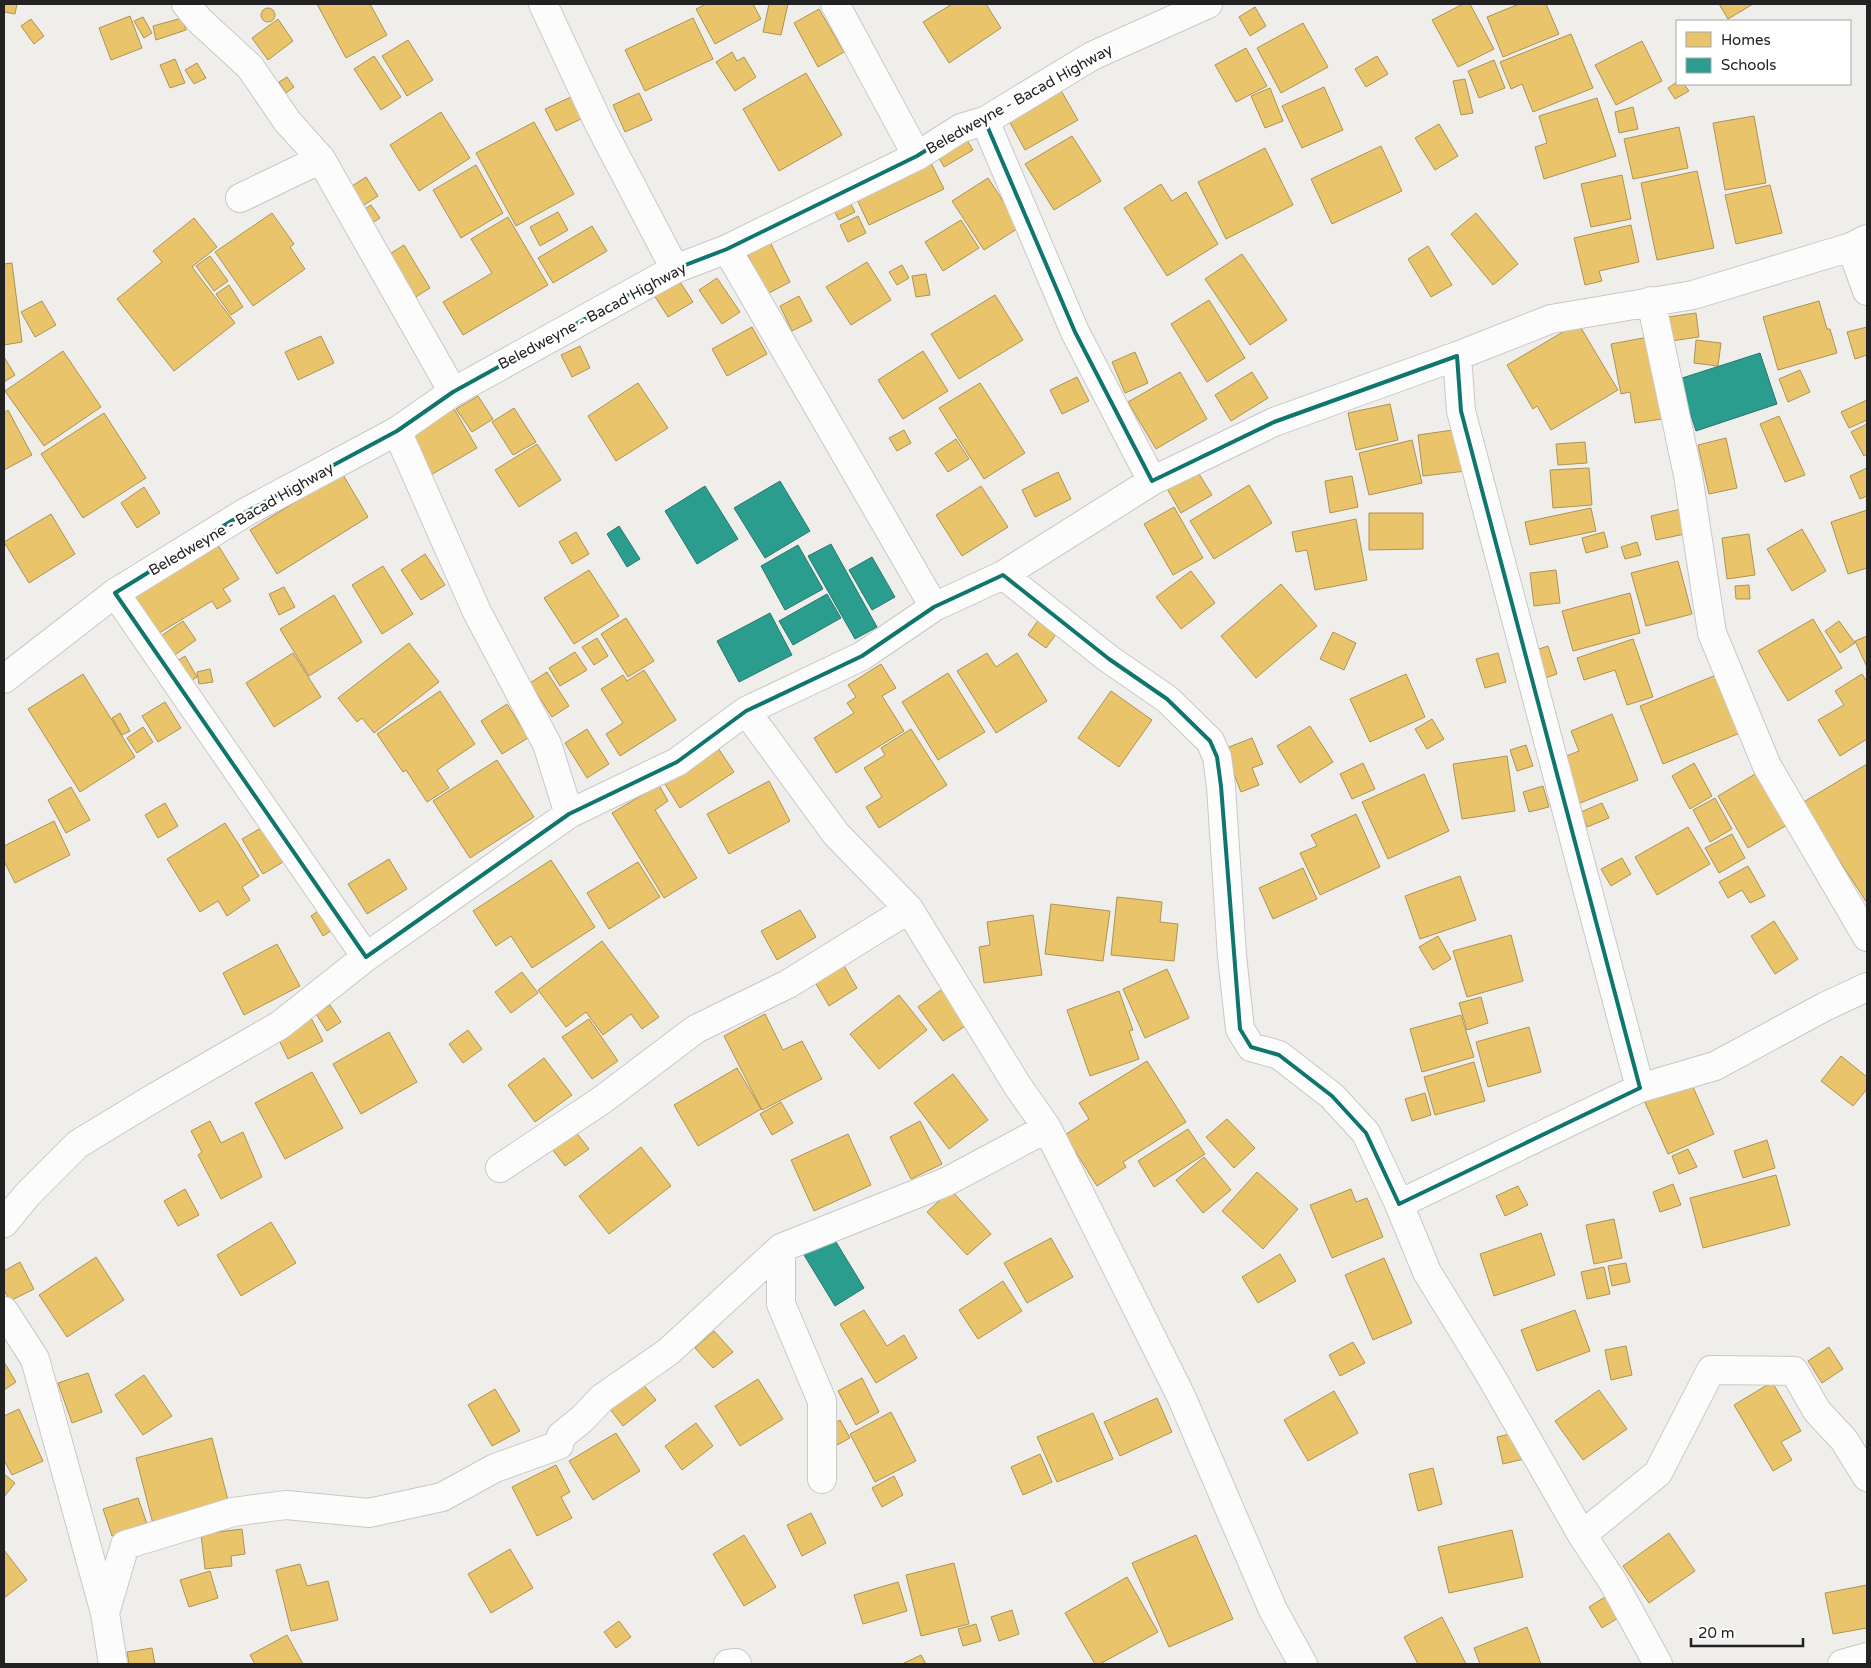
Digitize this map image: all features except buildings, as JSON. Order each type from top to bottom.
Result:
[{"type":"street","points":[[186,4],[198,20],[250,67],[288,121],[321,159],[453,392]]},
{"type":"street","points":[[543,4],[599,124],[675,269]]},
{"type":"street","points":[[835,4],[917,156]]},
{"type":"street","name":"Beledweyne - Bacad Highway","points":[[6,672],[115,593],[246,512],[397,431],[453,392],[675,269],[727,248],[917,156],[962,128],[985,121],[1092,56],[1208,4]]},
{"type":"street","points":[[985,121],[1075,332],[1152,481]]},
{"type":"street","points":[[240,198],[321,159]]},
{"type":"street","points":[[4,1223],[27,1195],[78,1144],[156,1096],[280,1025],[366,957],[569,814],[677,762],[746,711],[862,656],[934,607],[1003,575],[1152,481],[1274,422],[1457,356],[1551,319],[1693,294],[1859,243],[1867,291]]},
{"type":"street","points":[[727,248],[934,607]]},
{"type":"street","points":[[1651,301],[1688,475],[1712,633],[1767,766],[1867,937]]},
{"type":"street","points":[[1457,356],[1461,411],[1640,1088]]},
{"type":"street","points":[[397,431],[477,612],[548,744],[569,814]]},
{"type":"street","points":[[1003,575],[1109,659],[1167,699],[1210,741],[1217,757],[1221,786],[1232,956],[1240,1029],[1251,1047],[1279,1055],[1332,1096],[1366,1133],[1399,1204],[1427,1272],[1489,1373],[1582,1536],[1613,1582],[1658,1664]]},
{"type":"street","points":[[115,593],[366,957]]},
{"type":"street","points":[[746,711],[836,834],[909,909],[1017,1085],[1047,1128],[1181,1396],[1273,1610],[1304,1664]]},
{"type":"street","points":[[500,1168],[602,1100],[696,1029],[788,984],[909,909]]},
{"type":"street","points":[[1399,1204],[1640,1088],[1714,1066],[1824,1007],[1867,987]]},
{"type":"street","points":[[105,1613],[125,1545],[234,1512],[286,1505],[369,1513],[442,1497],[495,1468],[559,1445],[561,1436],[582,1419],[602,1398],[668,1352],[781,1248],[946,1182],[1047,1128]]},
{"type":"street","points":[[781,1248],[781,1304],[822,1401],[822,1479]]},
{"type":"street","points":[[4,1312],[35,1359],[105,1613],[113,1664]]},
{"type":"street","points":[[1582,1536],[1658,1473],[1711,1370],[1794,1371],[1817,1411],[1844,1440],[1867,1477]]},
{"type":"street","points":[[1842,1664],[1867,1657]]},
{"type":"street","points":[[728,1664],[737,1664]]},
{"type":"highlighted area","points":[[985,121],[1075,332],[1152,481],[1274,422],[1457,356],[1461,411],[1640,1088],[1399,1204],[1366,1133],[1332,1096],[1279,1055],[1251,1047],[1240,1029],[1221,786],[1217,757],[1210,741],[1167,699],[1109,659],[1003,575],[934,607],[862,656],[746,711],[677,762],[569,814],[366,957],[115,593],[246,512],[397,431],[453,392],[675,269],[727,249],[917,156],[961,128]]}]
